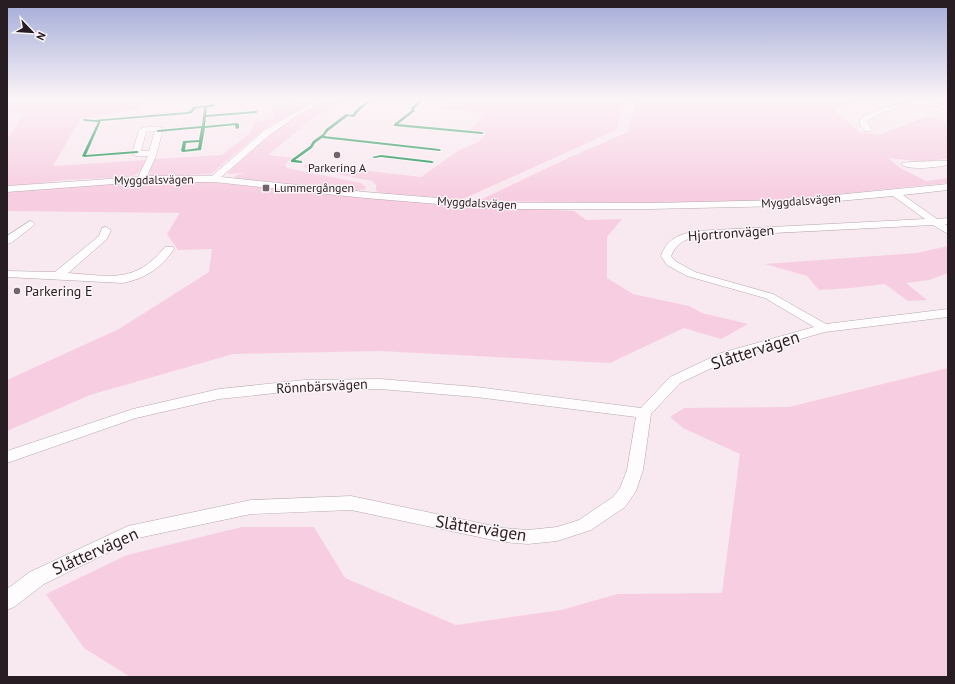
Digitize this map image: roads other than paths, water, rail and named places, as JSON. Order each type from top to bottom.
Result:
[{"type":"street","points":[[214,179],[270,131]]},
{"type":"street","points":[[141,179],[152,153]]},
{"type":"street","points":[[905,164],[919,165],[948,163]]},
{"type":"street","name":"Myggdalsvägen","points":[[7,189],[74,182],[141,179],[214,179],[364,195],[500,206],[650,206],[784,203],[948,187]]},
{"type":"street","points":[[895,193],[948,231]]},
{"type":"street","points":[[934,222],[948,221]]},
{"type":"street","name":"Hjortronvägen","points":[[824,328],[769,296],[691,274],[671,263],[666,256],[670,245],[680,238],[695,234],[934,222]]},
{"type":"street","points":[[7,241],[30,224]]},
{"type":"street","points":[[59,275],[103,237],[106,230]]},
{"type":"street","points":[[7,274],[59,275],[120,280],[132,278],[140,274],[164,256],[169,249]]},
{"type":"street","name":"Slåttervägen","points":[[7,601],[37,578],[134,531],[251,507],[351,503],[503,535],[528,537],[557,534],[585,525],[619,502],[628,491],[635,470],[644,413],[675,380],[726,356],[824,328],[948,313]]},
{"type":"street","name":"Rönnbärsvägen","points":[[7,457],[133,414],[219,394],[305,385],[387,384],[476,392],[644,413]]},
{"type":"place","name":"Parkering A","points":[[337,155]]},
{"type":"place","name":"Lummergången","points":[[266,188]]},
{"type":"place","name":"Parkering E","points":[[17,291]]}]
